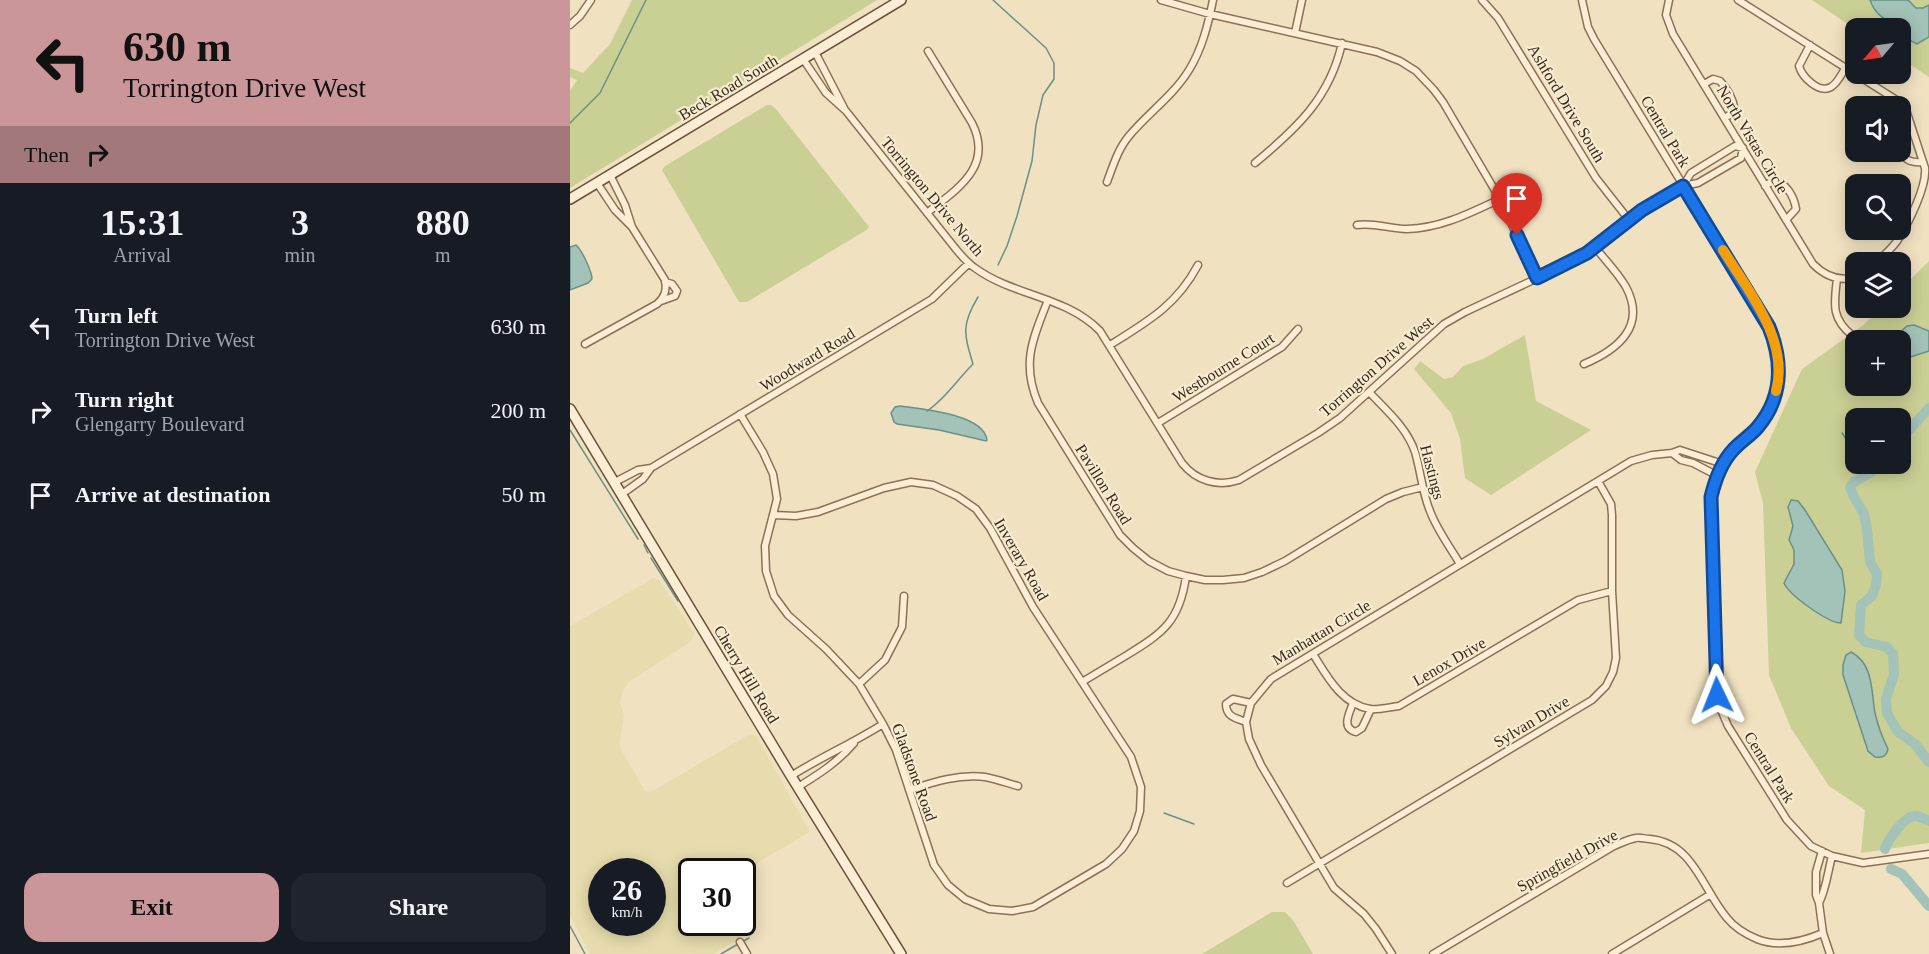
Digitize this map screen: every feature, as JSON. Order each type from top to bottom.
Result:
[{"type":"main road","name":"Beck Road South","points":[[570,199],[901,0]]},
{"type":"main road","name":"Cherry Hill Road","points":[[570,409],[901,954]]},
{"type":"street","points":[[570,25],[580,16],[591,0]]},
{"type":"street","points":[[1161,0],[1210,14],[1342,43],[1390,56],[1407,65],[1424,78],[1443,102],[1500,199],[1537,278]]},
{"type":"street","points":[[1107,182],[1120,150],[1129,136],[1173,91],[1188,71],[1202,45],[1213,0]]},
{"type":"street","points":[[1294,33],[1302,0]]},
{"type":"street","name":"Ashford Drive South","points":[[1482,0],[1498,18],[1596,178],[1629,220]]},
{"type":"street","name":"Central Park","points":[[1582,0],[1588,27],[1594,39],[1758,308],[1777,346],[1778,385],[1773,401],[1765,418],[1732,451],[1714,484],[1711,508],[1717,695],[1722,712],[1728,726],[1787,820],[1811,846],[1832,856],[1863,863],[1929,854]]},
{"type":"street","name":"North Vistas Circle","points":[[1670,0],[1666,15],[1669,28],[1813,264],[1819,270],[1837,279]]},
{"type":"street","points":[[1738,0],[1845,67]]},
{"type":"street","points":[[1255,163],[1298,123],[1321,96],[1334,72],[1342,43]]},
{"type":"street","points":[[1810,45],[1799,66],[1803,77],[1821,88],[1829,88],[1834,85],[1845,69]]},
{"type":"street","points":[[927,213],[967,180],[975,167],[979,147],[972,123],[928,51]]},
{"type":"street","name":"Torrington Drive North","points":[[815,52],[846,111]]},
{"type":"street","name":"Torrington Drive North","points":[[803,59],[826,93],[846,111],[969,263],[990,277],[1070,309],[1087,319],[1100,331],[1185,467],[1206,481]]},
{"type":"street","points":[[1704,84],[1713,80],[1720,81],[1727,88],[1733,100],[1734,111],[1725,118]]},
{"type":"street","points":[[1870,84],[1889,96]]},
{"type":"street","points":[[1887,252],[1900,238],[1924,186],[1926,176],[1911,124]]},
{"type":"street","points":[[1735,146],[1743,148],[1741,158],[1698,183],[1683,186],[1691,173],[1735,146]]},
{"type":"street","points":[[1910,162],[1923,162]]},
{"type":"street","points":[[610,175],[632,227]]},
{"type":"street","points":[[1765,186],[1774,180],[1785,185],[1796,203],[1796,209],[1786,220]]},
{"type":"street","points":[[597,183],[615,210],[632,227],[662,274],[666,291],[661,301]]},
{"type":"street","name":"Torrington Drive West","points":[[1206,481],[1229,483],[1250,475],[1333,423],[1370,393],[1444,324],[1576,260],[1629,220],[1683,186]]},
{"type":"street","points":[[1357,225],[1365,223],[1406,229],[1435,225],[1459,218],[1500,199]]},
{"type":"street","points":[[1584,364],[1608,353],[1620,343],[1628,330],[1632,316],[1632,303],[1627,290],[1595,247]]},
{"type":"street","name":"Woodward Road","points":[[615,482],[638,470],[651,468],[932,299],[969,263]]},
{"type":"street","points":[[1110,345],[1168,306],[1186,285],[1197,265]]},
{"type":"street","points":[[1845,278],[1837,279],[1834,302],[1837,318],[1846,330]]},
{"type":"street","points":[[585,344],[661,301],[675,296],[677,291],[672,284],[665,282]]},
{"type":"street","name":"Pavillon Road","points":[[1048,300],[1029,356],[1030,380],[1038,403],[1120,536],[1149,561],[1168,570],[1205,580],[1244,578],[1285,561],[1386,499],[1423,487]]},
{"type":"street","name":"Westbourne Court","points":[[1158,423],[1282,347],[1298,329]]},
{"type":"street","name":"Hastings","points":[[1370,393],[1408,436],[1434,520],[1460,564]]},
{"type":"street","name":"Gladstone Road","points":[[740,414],[763,452],[773,474],[777,499],[765,546],[766,571],[774,596],[788,615],[826,649],[859,684],[884,724],[896,750],[934,865],[948,885],[965,899],[989,909],[1012,911],[1033,907],[1106,864],[1122,849],[1134,831],[1140,811],[1141,787]]},
{"type":"street","name":"Manhattan Circle","points":[[1246,722],[1251,703],[1271,678],[1631,461],[1680,450],[1723,464]]},
{"type":"street","points":[[1672,453],[1681,460],[1693,463],[1718,476]]},
{"type":"street","name":"Woodward Road","points":[[622,494],[643,479],[651,468]]},
{"type":"street","name":"Sylvan Drive","points":[[1287,883],[1599,694],[1609,680],[1616,658],[1612,591],[1611,504],[1598,481]]},
{"type":"street","name":"Inverary Road","points":[[774,515],[796,516],[818,512],[884,488],[911,482],[933,485],[957,496],[976,509],[990,528],[1032,607],[1131,757],[1141,787]]},
{"type":"street","points":[[1082,682],[1149,642],[1165,628],[1179,605],[1186,576]]},
{"type":"street","name":"Lenox Drive","points":[[1312,654],[1335,689],[1353,703],[1371,709],[1399,706],[1578,600],[1612,591]]},
{"type":"street","points":[[859,684],[885,660],[902,627],[904,596]]},
{"type":"street","points":[[1251,703],[1233,699],[1226,704],[1226,710],[1230,716],[1246,722],[1249,739],[1261,765],[1334,888],[1364,914],[1376,928],[1392,954]]},
{"type":"street","points":[[1353,703],[1346,723],[1348,729],[1353,732],[1362,728],[1371,709]]},
{"type":"street","points":[[791,776],[884,724]]},
{"type":"street","points":[[798,787],[829,768],[854,742]]},
{"type":"street","points":[[909,790],[941,779],[964,777],[986,777],[1018,786]]},
{"type":"street","name":"Springfield Drive","points":[[1434,954],[1614,846],[1636,838],[1657,840],[1677,847],[1691,861],[1725,917],[1737,928],[1763,941],[1781,944],[1804,942],[1823,933]]},
{"type":"street","points":[[1822,851],[1816,872],[1815,895],[1819,903],[1823,933],[1830,954]]},
{"type":"street","points":[[1819,903],[1823,896],[1832,856]]},
{"type":"street","points":[[1612,954],[1711,894]]},
{"type":"street","points":[[740,942],[747,954]]},
{"type":"shaded area","points":[[654,578],[659,580],[694,633],[689,643],[629,682],[623,690],[620,702],[624,715],[619,746],[645,791],[656,789],[750,734],[756,736],[809,830],[808,833],[756,864],[756,858],[678,858],[678,936],[743,936],[714,954],[590,954],[570,916],[570,626]]},
{"type":"green space","points":[[632,0],[877,0],[570,188],[570,91],[577,80],[570,77],[570,68],[583,73],[610,44]]},
{"type":"green space","points":[[1812,0],[1929,0],[1929,77],[1911,65],[1911,18],[1845,18],[1845,22]]},
{"type":"green space","points":[[767,105],[776,109],[869,227],[747,302],[739,302],[662,170],[665,166]]},
{"type":"green space","points":[[1929,261],[1929,843],[1861,853],[1865,810],[1829,786],[1791,728],[1769,675],[1763,503],[1755,472],[1802,369],[1845,338],[1845,396],[1911,396],[1911,330],[1856,330],[1871,318],[1911,318],[1911,279]]},
{"type":"green space","points":[[1525,335],[1536,401],[1591,430],[1491,495],[1465,478],[1460,439],[1451,413],[1414,369],[1420,361],[1444,379],[1453,377],[1463,366],[1483,359]]},
{"type":"green space","points":[[1272,912],[1285,912],[1293,920],[1313,954],[1202,954]]},
{"type":"water","points":[[1870,0],[1908,0],[1916,8],[1929,5],[1929,37],[1917,44],[1911,41],[1911,18],[1885,18]]},
{"type":"water","points":[[576,245],[586,261],[592,279],[570,290],[570,247]]},
{"type":"water","points":[[1914,325],[1929,331],[1929,351],[1911,357],[1911,330],[1903,330],[1907,326]]},
{"type":"water","points":[[895,407],[936,411],[964,419],[983,431],[987,440],[897,424],[891,413]]},
{"type":"water","points":[[1791,500],[1798,501],[1805,510],[1842,570],[1845,591],[1841,623],[1827,618],[1810,607],[1793,594],[1784,583],[1794,564],[1794,550],[1789,540],[1793,526],[1788,507]]},
{"type":"water","points":[[1851,652],[1858,657],[1868,671],[1876,718],[1888,749],[1882,757],[1875,757],[1868,751],[1843,675],[1846,655]]},
{"type":"waterway","points":[[570,123],[600,93],[646,0]]},
{"type":"waterway","points":[[993,0],[1046,48],[1054,63],[1054,79],[1043,95],[1036,125],[1032,161],[1017,216],[998,265]]},
{"type":"waterway","points":[[927,411],[973,364],[966,330],[969,315],[978,297]]},
{"type":"waterway","points":[[1911,428],[1929,408]]},
{"type":"waterway","points":[[570,430],[638,539]]},
{"type":"waterway","points":[[1842,433],[1845,438]]},
{"type":"waterway","points":[[1868,474],[1850,487],[1864,514],[1870,562],[1877,574],[1872,596],[1861,605],[1859,635],[1866,642],[1887,647],[1893,654],[1894,675],[1886,699],[1887,713],[1898,732],[1915,744],[1929,762]]},
{"type":"waterway","points":[[644,545],[648,553]]},
{"type":"waterway","points":[[651,558],[678,601]]},
{"type":"waterway","points":[[1164,813],[1194,824]]},
{"type":"waterway","points":[[1885,849],[1906,820],[1915,816],[1929,821]]},
{"type":"waterway","points":[[1891,869],[1902,874],[1929,906]]},
{"type":"waterway","points":[[570,926],[585,954]]},
{"type":"waterway","points":[[742,942],[749,938]]},
{"type":"waterway","points":[[721,954],[738,944]]},
{"type":"slow traffic","points":[[1723,250],[1769,327],[1777,346],[1779,366],[1776,391]]},
{"type":"route","points":[[1517,235],[1537,278],[1587,253],[1642,210],[1683,186],[1769,327],[1777,346],[1779,366],[1778,385],[1773,401],[1765,418],[1732,451],[1723,464],[1711,497],[1717,695]]}]
